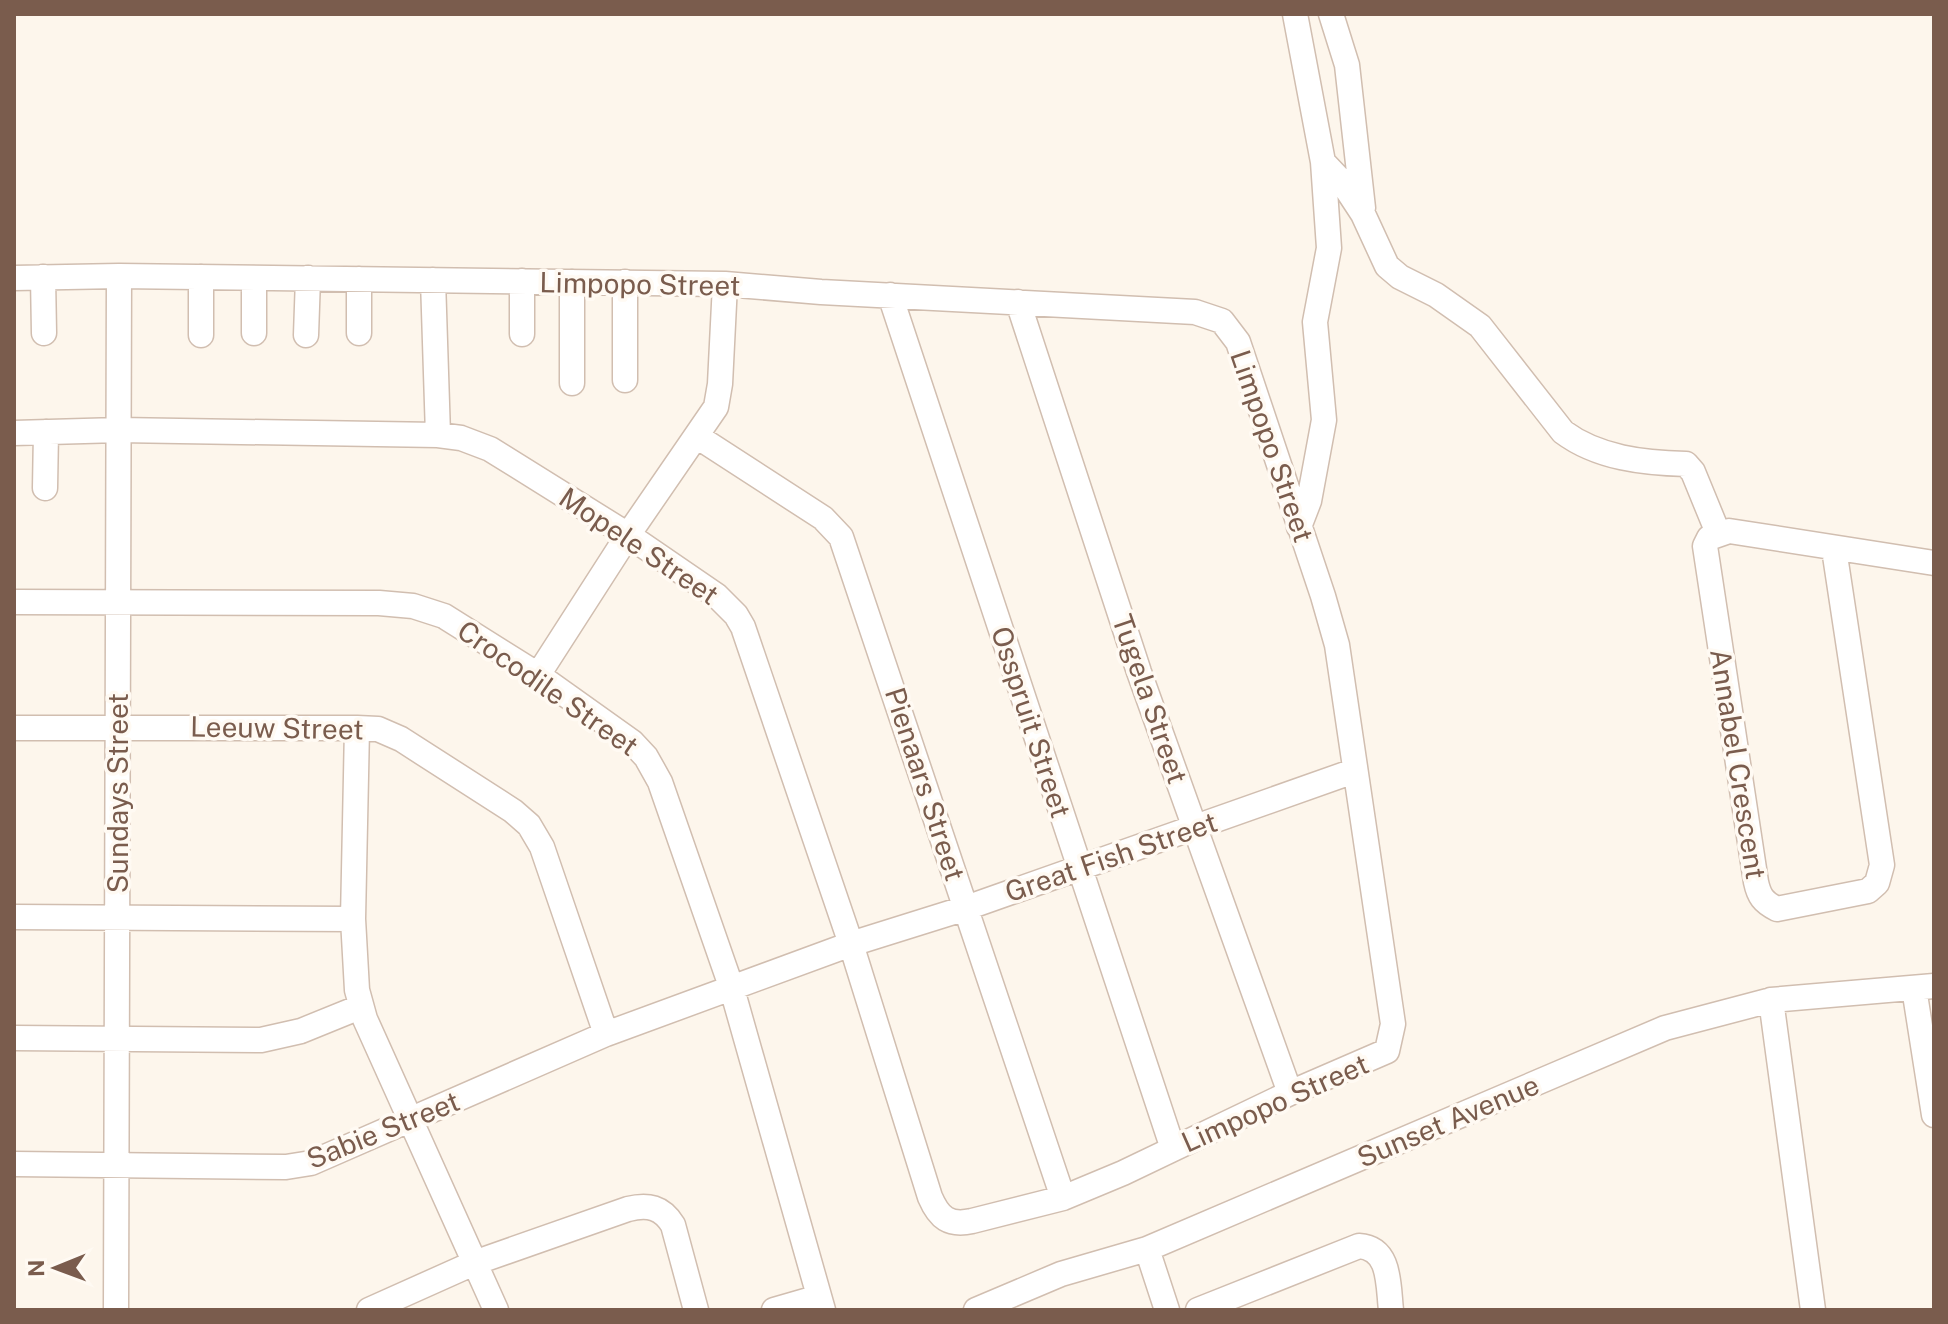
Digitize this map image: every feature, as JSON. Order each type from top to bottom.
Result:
[{"type":"street","points":[[1295,14],[1323,162],[1329,248],[1315,322],[1324,420],[1309,501],[1299,527]]},
{"type":"street","points":[[1331,14],[1347,65],[1363,214]]},
{"type":"street","points":[[1323,162],[1342,182],[1363,214],[1387,266],[1480,326],[1563,432],[1604,453],[1658,463],[1686,464],[1693,472],[1718,533],[1729,531],[1934,563]]},
{"type":"street","name":"Limpopo Street","points":[[14,278],[119,276],[725,284],[1195,312],[1222,321],[1238,342],[1337,645],[1393,1024],[1387,1051],[1063,1198],[961,1223],[939,1215]]},
{"type":"street","name":"Sundays Street","points":[[116,1310],[119,276]]},
{"type":"street","points":[[43,277],[44,333]]},
{"type":"street","points":[[201,277],[201,335]]},
{"type":"street","points":[[254,278],[254,333]]},
{"type":"street","points":[[306,335],[308,278]]},
{"type":"street","points":[[359,279],[359,333]]},
{"type":"street","points":[[433,280],[438,435]]},
{"type":"street","points":[[522,281],[522,334]]},
{"type":"street","points":[[572,282],[572,383]]},
{"type":"street","points":[[625,282],[625,380]]},
{"type":"street","points":[[538,675],[628,535],[716,407],[725,284]]},
{"type":"street","name":"Osspruit Street","points":[[890,295],[1173,1149]]},
{"type":"street","name":"Tugela Street","points":[[1018,302],[1139,672],[1290,1093]]},
{"type":"street","name":"Mopele Street","points":[[14,433],[119,430],[438,435],[461,438],[490,449],[628,535],[717,596],[743,627],[851,944],[930,1197],[939,1215]]},
{"type":"street","points":[[45,488],[46,432]]},
{"type":"street","name":"Pienaars Street","points":[[698,437],[823,518],[841,537],[1063,1198]]},
{"type":"street","name":"Annabel Crescent","points":[[1718,533],[1709,538],[1705,546],[1754,867],[1759,896],[1777,909],[1868,891],[1877,883],[1882,865],[1834,549]]},
{"type":"street","name":"Crocodile Street","points":[[14,602],[379,603],[413,606],[444,616],[538,675],[632,742],[653,767],[732,989],[821,1304]]},
{"type":"street","name":"Leeuw Street","points":[[14,728],[357,728],[378,729],[401,739],[513,811],[529,825],[542,847],[606,1034]]},
{"type":"street","points":[[357,728],[353,919],[360,1007],[496,1310]]},
{"type":"street","name":"Great Fish Street","points":[[732,989],[851,944],[966,908],[1354,771]]},
{"type":"street","points":[[14,917],[353,919]]},
{"type":"street","points":[[1924,987],[1934,1115]]},
{"type":"street","name":"Sunset Avenue","points":[[976,1310],[1061,1274],[1147,1249],[1665,1028],[1771,1000],[1924,987]]},
{"type":"street","name":"Sabie Street","points":[[14,1164],[303,1165],[336,1154],[606,1034],[732,989]]},
{"type":"street","points":[[1771,1000],[1813,1310]]},
{"type":"street","points":[[14,1038],[261,1040],[301,1031],[360,1007]]},
{"type":"street","points":[[369,1310],[474,1263],[644,1206],[664,1213],[673,1225],[696,1310]]},
{"type":"street","points":[[1198,1310],[1359,1246],[1378,1252],[1385,1263],[1391,1310]]},
{"type":"street","points":[[1147,1249],[1167,1310]]},
{"type":"street","points":[[774,1310],[821,1304]]}]
